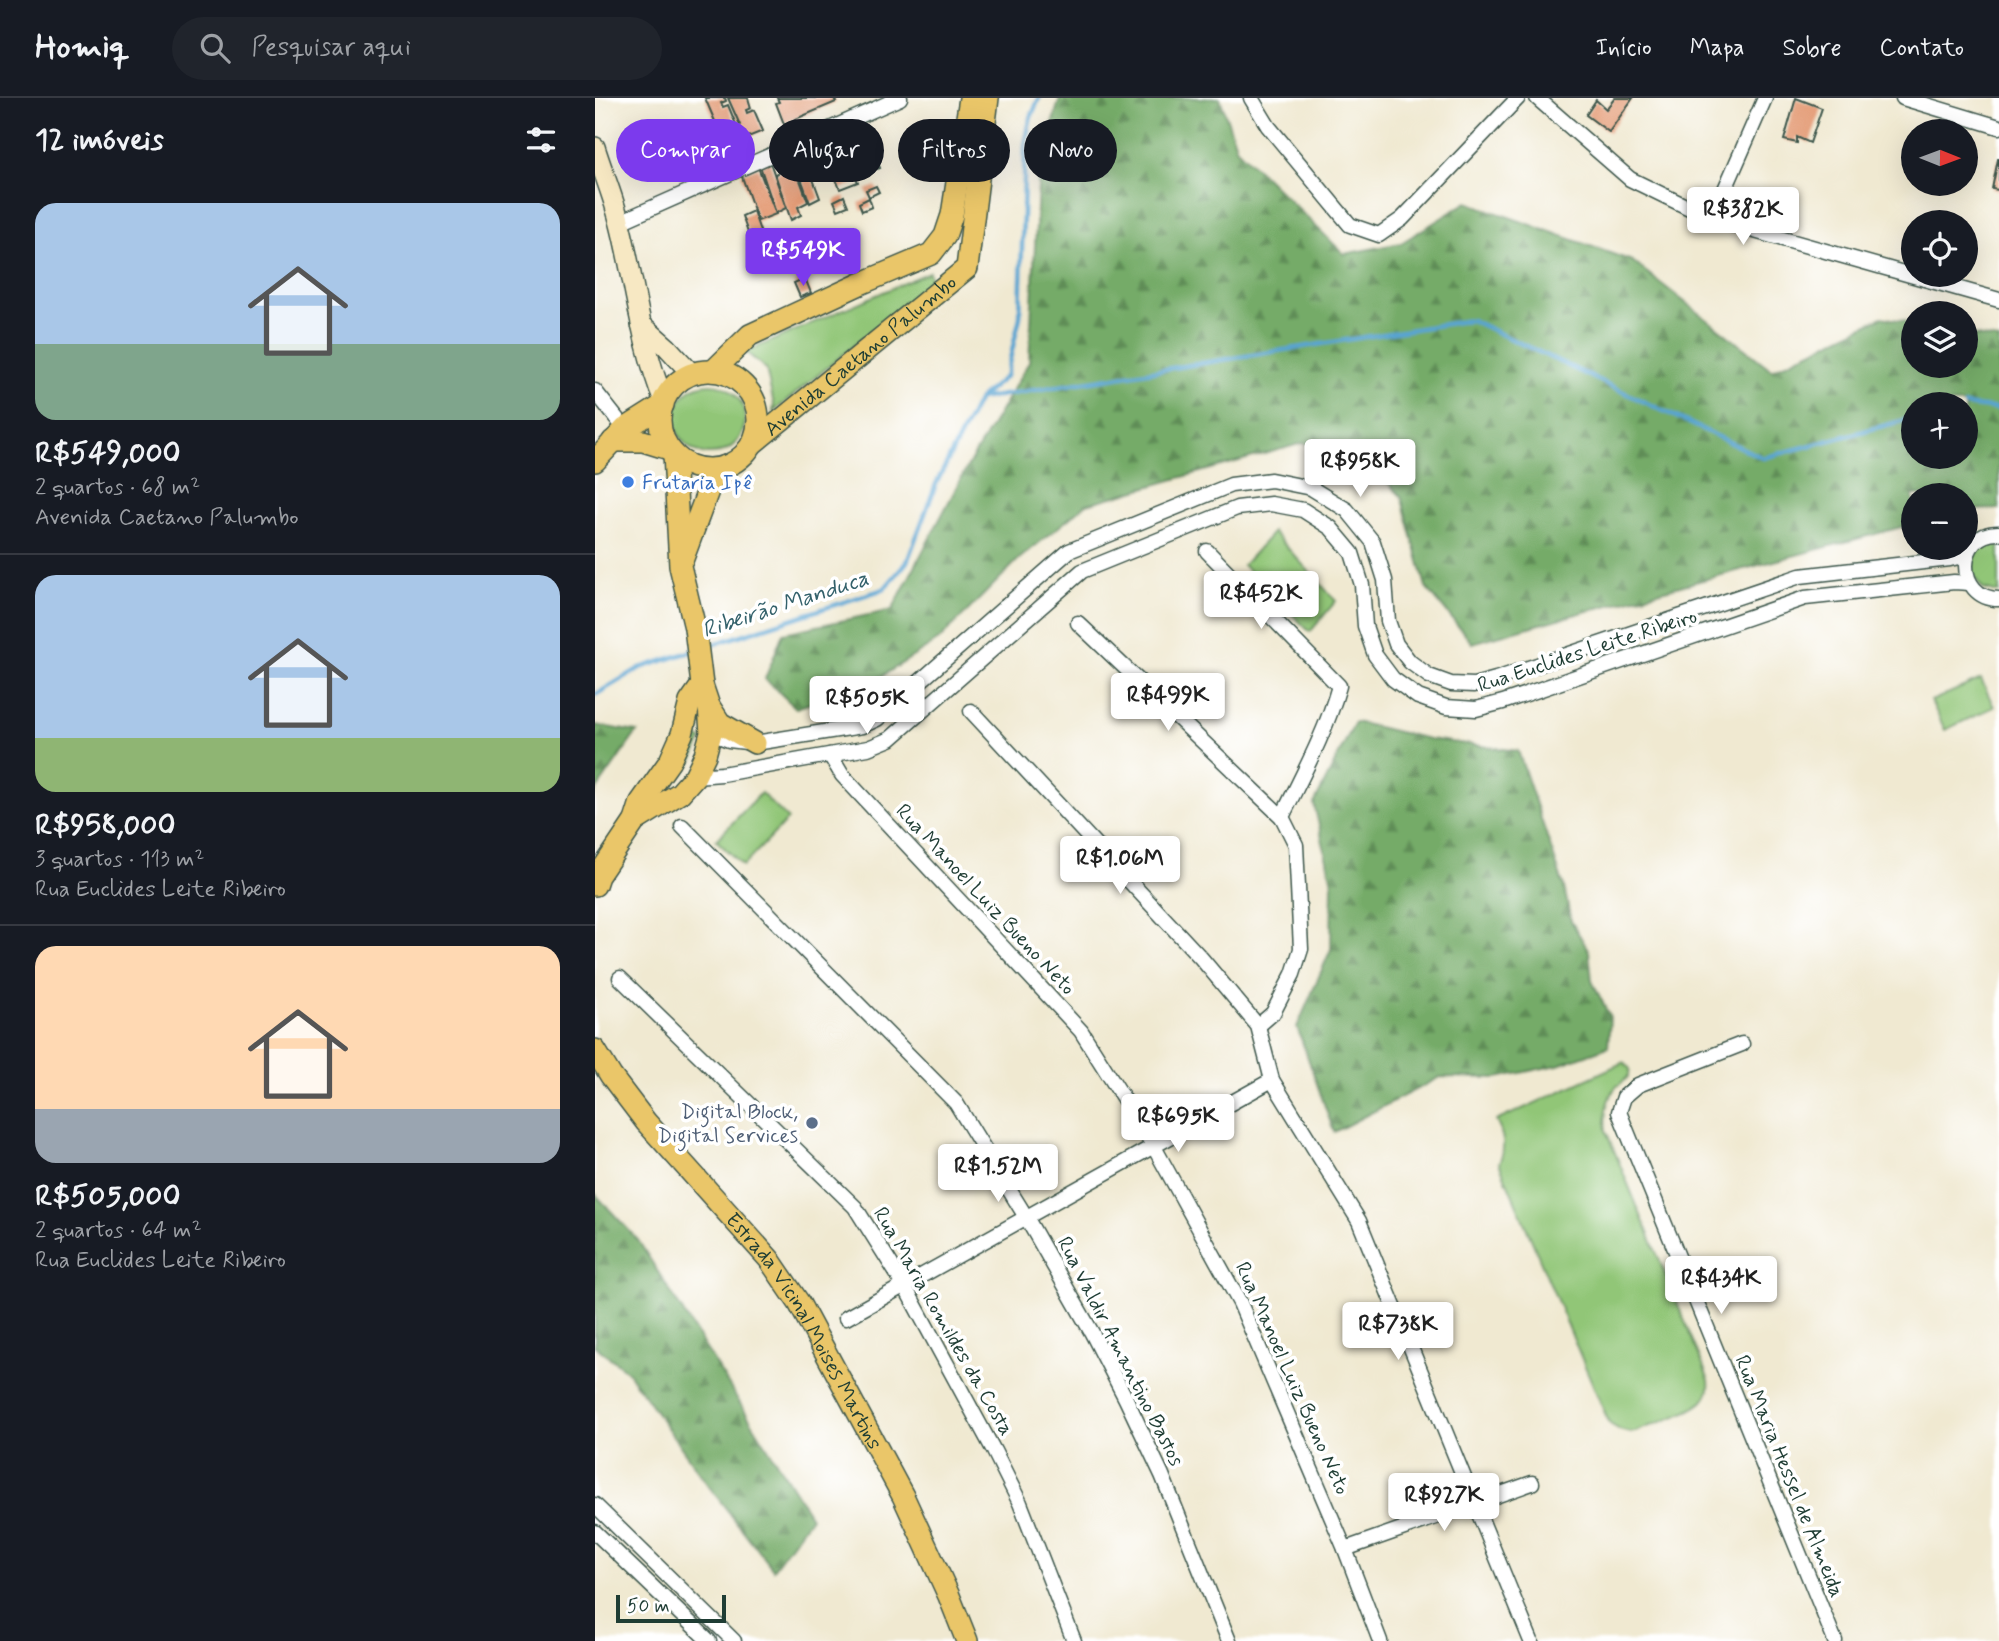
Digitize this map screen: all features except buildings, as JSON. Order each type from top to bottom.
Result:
[{"type":"main road","name":"Avenida Caetano Palumbo","points":[[713,371],[750,335],[931,254],[945,236],[953,215],[970,98]]},
{"type":"main road","name":"Avenida Caetano Palumbo","points":[[751,444],[967,268],[988,98]]},
{"type":"main road","points":[[595,147],[620,222],[641,323],[664,403]]},
{"type":"main road","points":[[641,323],[692,374]]},
{"type":"main road","points":[[623,437],[671,451],[685,463],[698,468],[712,469],[740,459],[757,432],[758,415],[753,399],[743,385],[730,376],[713,371],[692,374],[680,381],[664,403],[660,419],[663,435],[671,451],[680,566],[695,628],[711,733],[695,776],[680,793],[635,821]]},
{"type":"main road","points":[[595,461],[664,403]]},
{"type":"main road","points":[[680,566],[712,480],[726,466]]},
{"type":"main road","points":[[595,885],[598,876],[635,821],[641,802],[670,761],[682,734],[690,702],[704,689]]},
{"type":"main road","points":[[704,689],[720,723],[755,743]]},
{"type":"main road","points":[[682,734],[701,731],[711,733]]},
{"type":"main road","points":[[670,761],[680,772],[695,776]]},
{"type":"main road","name":"Estrada Vicinal Moises Martins","points":[[595,1050],[646,1122],[769,1259],[799,1303],[903,1496],[967,1641]]},
{"type":"street","points":[[620,222],[900,98]]},
{"type":"street","points":[[1251,98],[1268,126],[1350,225],[1379,235],[1402,219],[1518,98]]},
{"type":"street","points":[[1537,98],[1630,179],[1712,219],[1999,300]]},
{"type":"street","points":[[1712,219],[1765,98]]},
{"type":"street","points":[[1903,98],[1999,127]]},
{"type":"street","points":[[595,391],[623,437]]},
{"type":"street","name":"Rua Euclides Leite Ribeiro","points":[[711,733],[729,740],[755,743],[862,726],[877,719],[1069,551],[1231,485],[1272,480],[1311,488],[1347,510],[1373,541],[1385,580],[1388,621],[1396,643],[1410,662],[1429,676],[1451,684],[1474,685],[1496,679],[1800,576],[1941,560]]},
{"type":"street","name":"Rua Euclides Leite Ribeiro","points":[[695,776],[722,774],[868,748],[890,738],[1082,571],[1237,508],[1271,504],[1303,510],[1331,528],[1352,553],[1362,585],[1365,626],[1375,655],[1393,679],[1418,697],[1446,707],[1476,709],[1516,697],[1805,598],[1954,582],[1971,583]]},
{"type":"street","points":[[1978,540],[1999,533]]},
{"type":"street","points":[[1207,551],[1339,686],[1314,753],[1282,817]]},
{"type":"street","points":[[1966,560],[1965,566],[1974,588],[1983,596],[1999,599]]},
{"type":"street","points":[[1047,570],[1063,587]]},
{"type":"street","points":[[1078,623],[1282,817],[1296,845],[1301,949],[1293,974],[1273,1013],[1258,1026]]},
{"type":"street","points":[[971,711],[1201,958],[1258,1026],[1272,1080],[1359,1221],[1531,1641]]},
{"type":"street","points":[[844,728],[850,739],[848,751]]},
{"type":"street","points":[[807,735],[804,747],[810,758]]},
{"type":"street","name":"Rua Manoel Luiz Bueno Neto","points":[[829,755],[842,775],[1081,1031],[1153,1145],[1240,1303],[1345,1549],[1380,1641]]},
{"type":"street","name":"Rua Valdir Amantino Bastos","points":[[682,826],[956,1103],[1026,1217],[1126,1399],[1162,1475],[1229,1641]]},
{"type":"street","name":"Rua Maria Romildes da Costa","points":[[620,978],[855,1208],[904,1285],[994,1451],[1020,1503],[1073,1641]]},
{"type":"street","name":"Rua Maria Hessel de Almeida","points":[[1742,1044],[1638,1086],[1624,1097],[1619,1112],[1835,1641]]},
{"type":"street","points":[[846,1318],[1272,1080]]},
{"type":"street","points":[[1345,1549],[1532,1483]]},
{"type":"street","points":[[595,1505],[734,1641]]},
{"type":"street","points":[[595,1532],[709,1641]]},
{"type":"green space","points":[[1060,98],[1220,98],[1237,149],[1344,254],[1401,243],[1467,202],[1632,261],[1772,370],[1882,317],[1901,321],[1901,378],[1978,378],[1978,336],[1999,340],[1999,509],[1978,510],[1978,483],[1901,483],[1901,527],[1472,643],[1426,587],[1401,496],[1371,466],[1303,443],[1087,504],[1019,559],[939,640],[871,683],[796,708],[765,679],[783,633],[892,610],[965,471],[1029,362],[1038,182],[1117,182],[1117,119],[1054,119]]},
{"type":"green space","points":[[929,272],[931,282],[773,412],[774,405],[766,369],[746,352]]},
{"type":"green space","points":[[710,384],[735,394],[745,419],[735,444],[710,454],[685,444],[675,419],[685,394]]},
{"type":"green space","points":[[1273,532],[1336,601],[1310,632],[1243,565]]},
{"type":"green space","points":[[1999,538],[1999,593],[1983,589],[1971,573],[1973,560],[1978,560],[1978,548]]},
{"type":"green space","points":[[1981,679],[1994,707],[1945,730],[1931,701]]},
{"type":"green space","points":[[1355,722],[1429,739],[1518,751],[1564,887],[1571,921],[1589,951],[1592,981],[1610,1017],[1608,1047],[1558,1065],[1497,1078],[1440,1077],[1334,1132],[1297,1027],[1331,949],[1332,882],[1314,804]]},
{"type":"green space","points":[[595,725],[637,732],[595,792]]},
{"type":"green space","points":[[697,737],[702,740],[690,765],[685,760],[684,751],[690,740]]},
{"type":"green space","points":[[761,793],[788,819],[743,866],[716,840]]},
{"type":"green space","points":[[1624,1062],[1630,1069],[1629,1075],[1616,1087],[1607,1102],[1606,1131],[1709,1380],[1707,1396],[1691,1410],[1635,1432],[1615,1428],[1609,1423],[1499,1163],[1503,1142],[1496,1121]]},
{"type":"green space","points":[[595,1194],[638,1240],[811,1517],[773,1569],[707,1484],[627,1371],[595,1346]]},
{"type":"waterway","name":"Ribeirão Manduca","points":[[705,647],[884,589],[907,562],[936,484],[979,399],[1006,376],[1020,317],[1025,145],[1030,120],[1039,98]]},
{"type":"waterway","points":[[979,399],[1471,320],[1763,458],[1901,421]]},
{"type":"waterway","points":[[1978,407],[1999,409]]},
{"type":"waterway","name":"Ribeirão Manduca","points":[[595,695],[640,668],[693,651]]},
{"type":"place","name":"Frutaria Ipê","points":[[628,482]]},
{"type":"place","name":"Digital Block, Digital Services","points":[[812,1123]]}]
